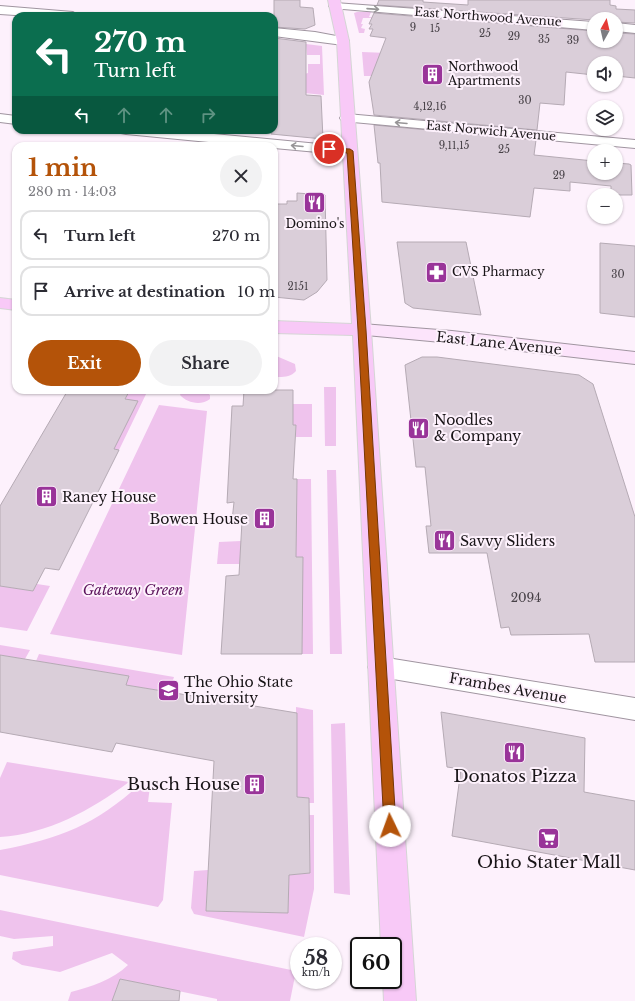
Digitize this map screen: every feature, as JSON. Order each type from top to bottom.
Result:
[{"type":"main road","points":[[334,3],[343,42],[362,330],[400,1001]]},
{"type":"main road","points":[[0,303],[12,304]]},
{"type":"main road","points":[[278,327],[362,330]]},
{"type":"street","name":"East Northwood Avenue","points":[[334,3],[587,25]]},
{"type":"street","points":[[0,10],[24,12]]},
{"type":"street","points":[[623,28],[635,29]]},
{"type":"street","points":[[278,32],[315,36],[343,42]]},
{"type":"street","points":[[0,118],[12,120]]},
{"type":"street","name":"East Norwich Avenue","points":[[348,118],[635,144]]},
{"type":"street","points":[[169,134],[254,142]]},
{"type":"street","points":[[278,144],[350,151]]},
{"type":"street","name":"East Lane Avenue","points":[[362,330],[452,337],[635,358]]},
{"type":"street","name":"Frambes Avenue","points":[[381,667],[635,709]]},
{"type":"green space","points":[[371,12],[369,17],[376,18],[363,18],[361,28],[365,29],[364,33],[359,33],[354,13]]},
{"type":"green space","points":[[278,40],[322,46],[324,95],[278,90],[278,81],[308,73],[308,64],[320,64],[320,55],[307,55],[306,45]]},
{"type":"green space","points":[[362,52],[388,53],[373,76],[364,76]]},
{"type":"green space","points":[[278,357],[295,364],[296,371],[289,376],[278,377]]},
{"type":"green space","points":[[324,387],[336,387],[336,446],[325,446]]},
{"type":"green space","points":[[128,394],[146,394],[119,450],[114,449],[125,399]]},
{"type":"green space","points":[[209,394],[210,399],[194,403],[186,400],[180,395]]},
{"type":"green space","points":[[293,404],[312,404],[312,437],[296,437],[296,425],[293,425]]},
{"type":"green space","name":"Gateway Green","points":[[159,405],[207,411],[182,655],[50,634]]},
{"type":"green space","points":[[327,470],[336,470],[342,654],[330,654]]},
{"type":"green space","points":[[297,479],[311,479],[313,654],[302,654],[293,557]]},
{"type":"green space","points":[[241,541],[240,564],[217,564],[219,542]]},
{"type":"green space","points":[[37,584],[50,586],[27,631],[0,627],[0,586],[33,591]]},
{"type":"green space","points":[[0,645],[30,650],[25,659],[0,655]]},
{"type":"green space","points":[[39,654],[174,677],[169,692],[126,685],[129,676],[36,661]]},
{"type":"green space","points":[[296,707],[313,710],[314,803],[309,803],[309,798],[297,797]]},
{"type":"green space","points":[[345,723],[350,895],[334,893],[331,724]]},
{"type":"green space","points":[[7,762],[129,782],[100,802],[52,826],[18,835],[0,837],[0,778]]},
{"type":"green space","points":[[140,784],[150,786],[148,802],[172,803],[163,900],[158,907],[0,875],[0,850],[41,841],[76,828],[108,810]]},
{"type":"green space","points":[[309,815],[314,815],[314,889],[304,937],[194,914],[191,908],[194,871],[208,870],[206,911],[288,913],[289,875],[310,873]]},
{"type":"green space","points":[[0,910],[290,970],[290,989],[292,989],[290,1001],[217,1001],[217,999],[120,979],[112,1001],[68,1001],[71,992],[108,979],[128,965],[112,953],[60,972],[22,965],[12,959],[13,952],[53,946],[53,936],[14,939],[0,936]]},
{"type":"building","points":[[274,0],[300,0],[300,7],[313,8],[315,25],[305,29],[278,27],[278,12],[274,12]]},
{"type":"building","points":[[379,0],[423,0],[423,2],[468,5],[468,0],[610,0],[610,5],[616,6],[616,9],[635,10],[635,23],[623,22],[623,12],[587,12],[587,20],[377,5]]},
{"type":"building","points":[[374,13],[587,30],[587,48],[623,48],[623,33],[635,34],[635,78],[623,77],[623,56],[587,56],[587,74],[566,72],[564,105],[540,103],[537,130],[374,115],[369,82],[386,38],[370,36],[373,29],[369,29],[372,24],[369,24]]},
{"type":"building","points":[[278,38],[306,42],[306,95],[321,96],[323,139],[271,134],[278,134]]},
{"type":"building","points":[[374,125],[536,140],[534,155],[587,160],[587,180],[623,180],[623,164],[631,165],[632,195],[623,195],[623,188],[611,188],[611,186],[570,182],[570,191],[534,188],[530,217],[382,202],[380,163],[378,163]]},
{"type":"building","points":[[297,193],[325,195],[327,280],[317,292],[304,300],[278,297],[278,204],[287,204],[287,201],[297,201]]},
{"type":"building","name":"CVS Pharmacy","points":[[397,242],[466,242],[481,315],[413,308],[405,303]]},
{"type":"building","points":[[600,243],[635,246],[635,317],[600,313]]},
{"type":"building","points":[[422,357],[437,357],[579,375],[593,384],[635,517],[635,662],[595,662],[589,634],[511,635],[509,627],[501,628],[487,553],[429,553],[426,526],[431,526],[425,467],[416,467],[405,365]]},
{"type":"building","name":"Bowen House","points":[[278,390],[293,390],[293,425],[296,425],[293,479],[297,479],[296,557],[303,557],[302,654],[221,654],[226,576],[239,575],[242,521],[232,521],[234,502],[227,503],[232,406],[243,406],[244,394],[278,394]]},
{"type":"building","name":"Raney House","points":[[66,394],[128,394],[125,399],[138,401],[114,449],[119,450],[59,570],[45,568],[33,591],[0,586],[0,506]]},
{"type":"building","name":"Busch House","points":[[0,655],[129,676],[126,685],[297,713],[297,797],[309,798],[310,873],[289,875],[288,913],[206,911],[214,761],[116,743],[112,752],[0,732]]},
{"type":"building","name":"Ohio Stater Mall","points":[[441,712],[585,738],[584,792],[635,801],[635,870],[452,836],[461,769],[447,767]]},
{"type":"building","points":[[120,979],[180,991],[179,1001],[112,1001]]},
{"type":"place","name":"Northwood Apartments","points":[[432,74]]},
{"type":"place","name":"Domino's","points":[[315,203]]},
{"type":"place","name":"CVS Pharmacy","points":[[437,272]]},
{"type":"place","name":"Noodles & Company","points":[[419,428]]},
{"type":"place","name":"Raney House","points":[[46,497]]},
{"type":"place","name":"Bowen House","points":[[264,519]]},
{"type":"place","name":"Savvy Sliders","points":[[445,541]]},
{"type":"place","name":"The Ohio State University","points":[[169,690]]},
{"type":"place","name":"Donatos Pizza","points":[[515,752]]},
{"type":"place","name":"Busch House","points":[[255,784]]},
{"type":"place","name":"Ohio Stater Mall","points":[[549,838]]},
{"type":"route","points":[[329,149],[350,151],[377,580],[390,826]]}]
